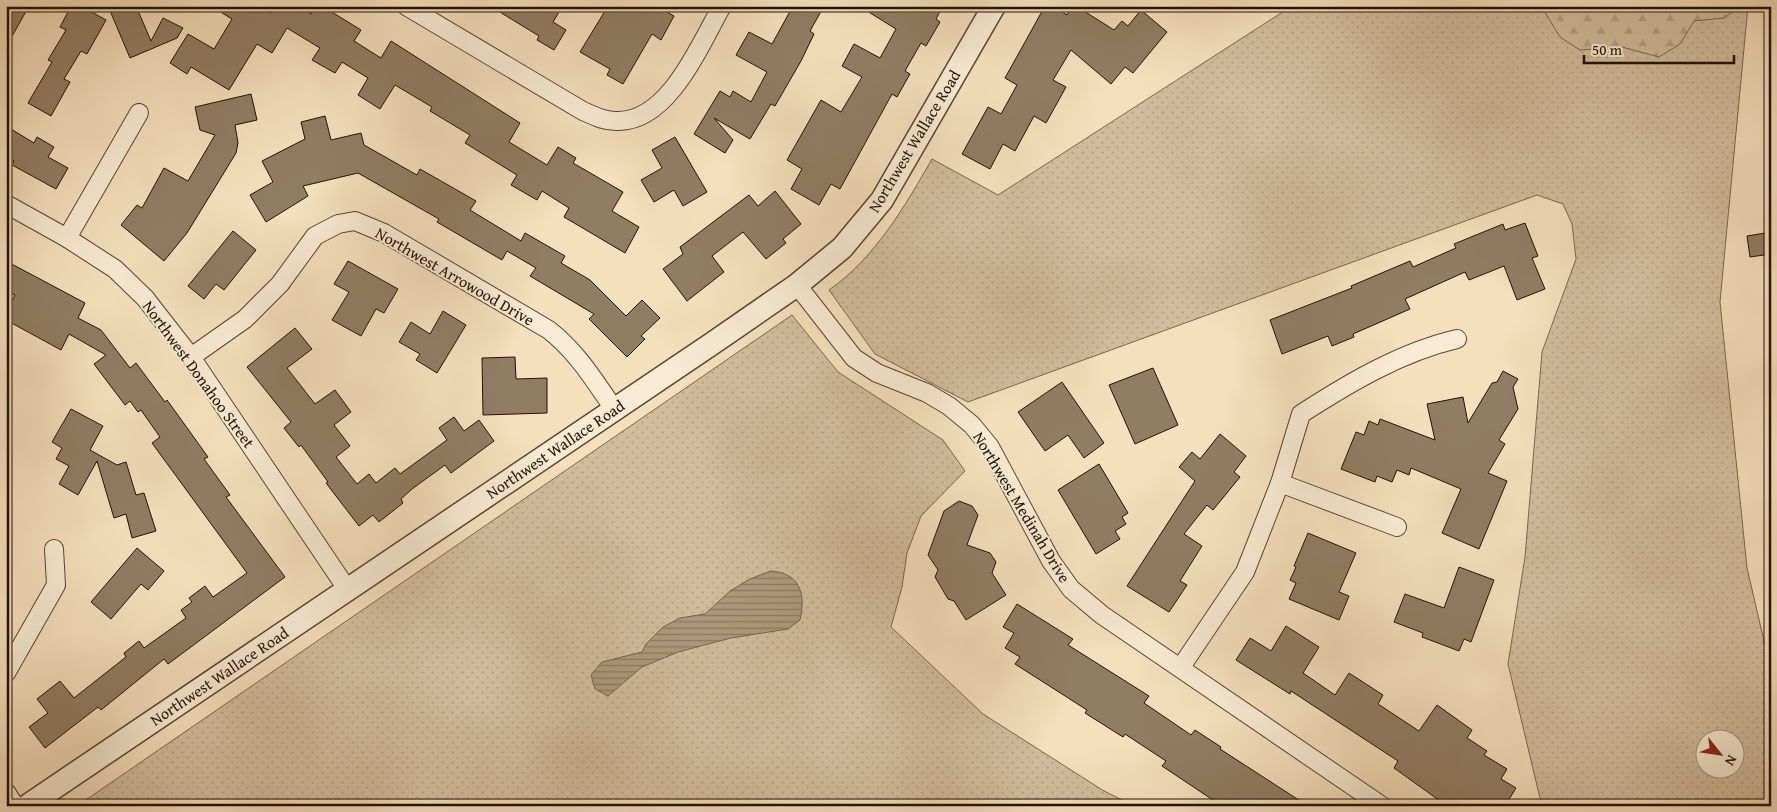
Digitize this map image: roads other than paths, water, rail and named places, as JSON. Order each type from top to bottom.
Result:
[{"type":"street","points":[[406,6],[583,111],[601,119],[620,122],[648,114],[673,91],[722,6]]},
{"type":"street","name":"Northwest Wallace Road","points":[[27,806],[797,285],[842,248],[882,200],[994,6]]},
{"type":"street","points":[[67,238],[139,113]]},
{"type":"street","name":"Northwest Donahoo Street","points":[[6,204],[67,238],[115,269],[145,298],[191,357],[347,589]]},
{"type":"street","name":"Northwest Arrowood Drive","points":[[191,357],[245,320],[280,284],[316,236],[338,224],[355,221],[384,233],[549,330],[567,344],[581,360],[614,409]]},
{"type":"street","name":"Northwest Medinah Drive","points":[[797,285],[854,358],[877,372],[927,393],[949,406],[972,425],[990,447],[1051,561],[1071,589],[1102,615],[1181,667],[1382,806]]},
{"type":"street","points":[[1181,667],[1246,572],[1280,482],[1301,414],[1345,386],[1421,350],[1458,339]]},
{"type":"street","points":[[1280,482],[1397,527]]},
{"type":"street","points":[[6,673],[56,585],[54,549]]},
{"type":"street","points":[[6,792],[15,806]]}]
